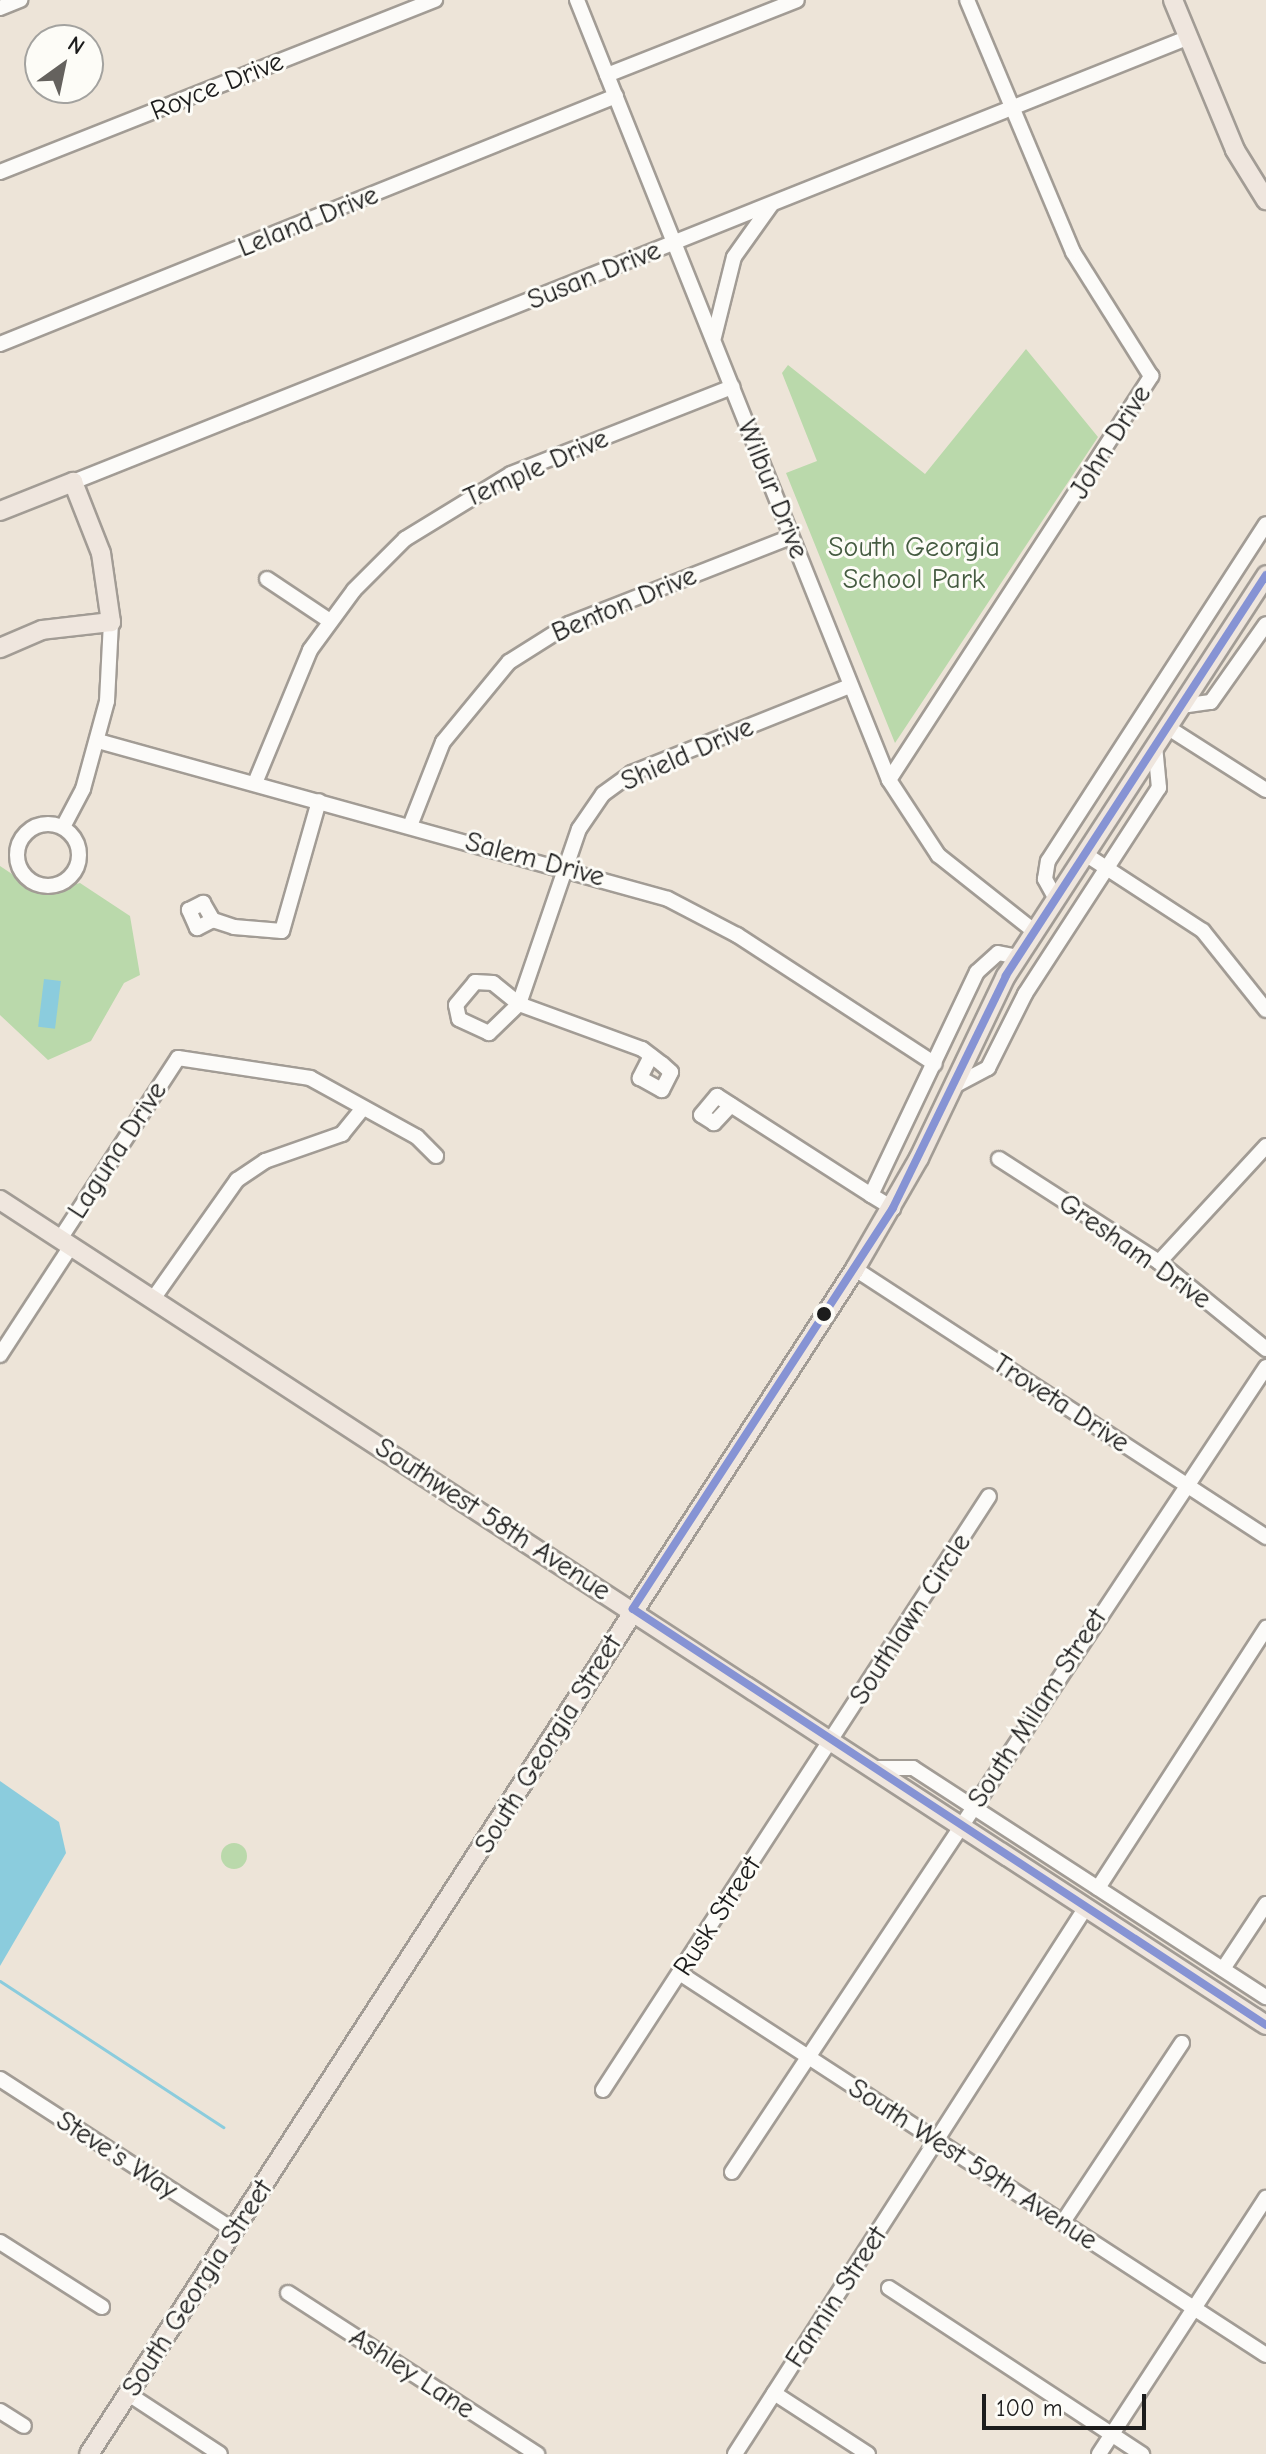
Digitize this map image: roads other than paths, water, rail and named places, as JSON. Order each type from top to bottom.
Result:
[{"type":"main road","points":[[1173,0],[1187,38],[1264,194]]},
{"type":"main road","points":[[0,648],[42,630],[111,622],[101,553],[73,482]]},
{"type":"main road","name":"Susan Drive","points":[[0,511],[73,482]]},
{"type":"main road","name":"South Georgia Street","points":[[89,2454],[855,1269],[893,1208],[1019,957],[1266,575]]},
{"type":"main road","name":"Southwest 58th Avenue","points":[[0,1200],[633,1609],[1266,2025]]},
{"type":"street","points":[[0,8],[20,0]]},
{"type":"street","name":"Royce Drive","points":[[0,172],[435,0]]},
{"type":"street","name":"Wilbur Drive","points":[[577,0],[889,780],[938,855],[1035,932]]},
{"type":"street","points":[[607,75],[779,3],[797,0]]},
{"type":"street","name":"John Drive","points":[[889,780],[1151,376],[1073,252],[1010,111],[967,0]]},
{"type":"street","name":"Susan Drive","points":[[73,482],[1187,38]]},
{"type":"street","name":"Leland Drive","points":[[0,344],[616,96]]},
{"type":"street","points":[[713,338],[734,257],[771,205]]},
{"type":"street","name":"Temple Drive","points":[[255,783],[287,694],[330,621],[405,539],[478,490],[732,387]]},
{"type":"street","points":[[1056,899],[1045,879],[1048,861],[1266,524]]},
{"type":"street","name":"Benton Drive","points":[[410,826],[428,771],[456,721],[527,648],[569,624],[791,537]]},
{"type":"street","points":[[267,579],[330,621]]},
{"type":"street","points":[[63,827],[98,741],[111,622]]},
{"type":"street","points":[[1181,706],[1211,702],[1266,624]]},
{"type":"street","name":"Shield Drive","points":[[651,1056],[628,1040],[519,1004],[531,987],[566,867],[590,810],[617,782],[850,686]]},
{"type":"street","points":[[1167,727],[1266,790]]},
{"type":"street","name":"Salem Drive","points":[[98,741],[566,867],[701,915],[935,1064]]},
{"type":"street","points":[[952,1087],[988,1068],[1025,994],[1159,788],[1155,746]]},
{"type":"street","points":[[213,920],[267,935],[282,931],[319,801]]},
{"type":"street","points":[[63,827],[73,835],[80,861],[64,883],[51,887],[27,878],[19,867],[28,830],[63,827]]},
{"type":"street","points":[[1085,854],[1203,931],[1266,1010]]},
{"type":"street","points":[[871,1195],[977,972],[998,953],[1019,957]]},
{"type":"street","name":"Laguna Drive","points":[[66,1242],[178,1058],[310,1078],[436,1156]]},
{"type":"street","points":[[731,1105],[893,1208]]},
{"type":"street","points":[[153,1299],[237,1180],[265,1161],[342,1134],[363,1108]]},
{"type":"street","points":[[1159,1262],[1266,1146]]},
{"type":"street","name":"Gresham Drive","points":[[999,1159],[1159,1262],[1266,1349]]},
{"type":"street","points":[[0,1355],[66,1242]]},
{"type":"street","name":"Troveta Drive","points":[[855,1269],[1266,1537]]},
{"type":"street","name":"South Milam Street","points":[[732,2172],[1184,1483],[1266,1367]]},
{"type":"street","name":"Southlawn Circle","points":[[831,1741],[989,1496]]},
{"type":"street","points":[[1098,1888],[1266,1628]]},
{"type":"street","name":"Rusk Street","points":[[603,2090],[831,1741]]},
{"type":"street","points":[[872,1768],[913,1768],[1266,1997]]},
{"type":"street","points":[[1223,1969],[1266,1904]]},
{"type":"street","name":"Fannin Street","points":[[735,2454],[1086,1907]]},
{"type":"street","name":"South West 59th Avenue","points":[[681,1974],[1266,2355]]},
{"type":"street","points":[[1063,2222],[1182,2043]]},
{"type":"street","name":"Steve's Way","points":[[0,2079],[235,2231]]},
{"type":"street","points":[[1099,2454],[1266,2198]]},
{"type":"street","points":[[0,2242],[102,2307]]},
{"type":"street","points":[[889,2288],[1142,2454]]},
{"type":"street","name":"Ashley Lane","points":[[288,2293],[537,2454]]},
{"type":"street","points":[[127,2393],[220,2454]]},
{"type":"street","points":[[774,2393],[868,2454]]},
{"type":"street","points":[[0,2411],[24,2426]]},
{"type":"water","points":[[44,979],[61,981],[55,1029],[38,1027]]},
{"type":"water","points":[[0,1781],[59,1822],[66,1853],[0,1966]]},
{"type":"waterway","points":[[0,1981],[223,2127]]},
{"type":"park label","name":"South Georgia School Park","points":[[914,563]]}]
